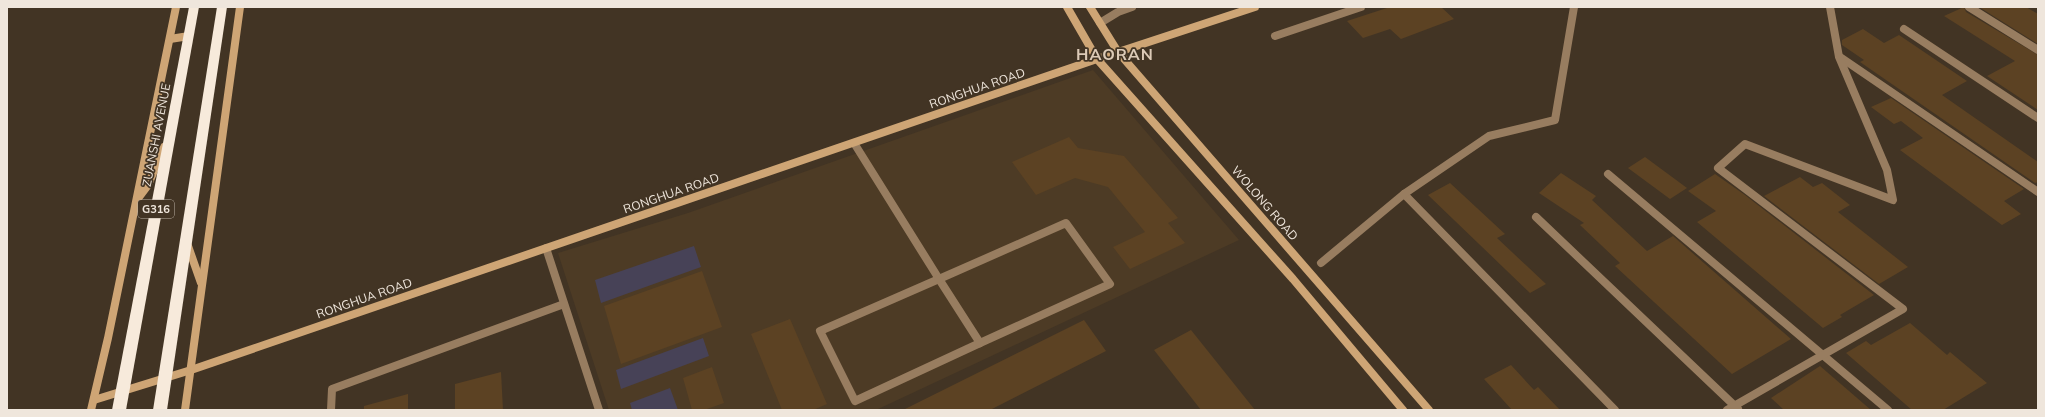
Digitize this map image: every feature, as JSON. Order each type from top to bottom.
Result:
[{"type":"highway","name":"ZUANSHI AVENUE","points":[[119,410],[194,7]]},
{"type":"highway","name":"G316","points":[[160,410],[222,7]]},
{"type":"main road","points":[[91,410],[138,198],[176,7]]},
{"type":"main road","points":[[185,410],[240,7]]},
{"type":"main road","points":[[1067,7],[1097,59],[1293,278],[1403,410]]},
{"type":"main road","name":"WOLONG ROAD","points":[[1090,7],[1118,52],[1429,410]]},
{"type":"main road","name":"RONGHUA ROAD","points":[[94,400],[191,370],[1097,59],[1255,7]]},
{"type":"main road","points":[[170,40],[188,36]]},
{"type":"main road","points":[[138,198],[148,186],[171,131]]},
{"type":"main road","points":[[186,242],[202,285]]},
{"type":"street","points":[[1100,23],[1118,12],[1132,7]]},
{"type":"street","points":[[1275,36],[1361,7]]},
{"type":"street","points":[[1321,263],[1404,194],[1489,136],[1555,120],[1574,7]]},
{"type":"street","points":[[1536,217],[1733,409],[1903,309],[1718,168],[1745,144],[1893,200],[1887,170],[1839,57],[1830,7]]},
{"type":"street","points":[[1969,7],[2038,50]]},
{"type":"street","points":[[1904,29],[2038,118]]},
{"type":"street","points":[[1839,57],[2038,192]]},
{"type":"street","points":[[854,143],[980,343]]},
{"type":"street","points":[[1608,174],[1888,410]]},
{"type":"street","points":[[1404,194],[1614,410]]},
{"type":"street","points":[[1066,223],[1110,284],[980,343],[855,400],[820,331],[1066,223]]},
{"type":"street","points":[[546,248],[599,410]]},
{"type":"street","points":[[331,410],[332,389],[564,304]]},
{"type":"shaded area","points":[[1093,70],[1239,240],[876,410],[609,410],[558,253],[688,213]]},
{"type":"shaded area","points":[[694,246],[701,267],[601,303],[595,280]]},
{"type":"shaded area","points":[[703,338],[709,356],[621,389],[616,370]]},
{"type":"shaded area","points":[[670,388],[678,410],[632,410],[630,403]]},
{"type":"building","points":[[1390,7],[1441,7],[1454,19],[1401,39],[1390,29],[1363,38],[1347,21]]},
{"type":"building","points":[[1964,7],[1966,12],[2038,55],[2038,110],[1987,76],[2015,61],[1944,16]]},
{"type":"building","points":[[1979,7],[2026,7],[2038,14],[2038,44]]},
{"type":"building","points":[[1863,29],[1884,43],[1899,35],[1967,81],[1942,95],[2038,162],[2038,182],[2035,183],[1860,62],[1864,60],[1842,45],[1842,40]]},
{"type":"building","points":[[1891,98],[2024,189],[2004,201],[2021,214],[2002,225],[1900,150],[1923,138],[1901,121],[1894,124],[1871,107]]},
{"type":"building","points":[[1069,137],[1078,148],[1124,156],[1178,218],[1168,223],[1185,243],[1130,269],[1113,247],[1145,232],[1108,187],[1075,178],[1036,195],[1012,162]]},
{"type":"building","points":[[1645,157],[1687,188],[1670,199],[1628,168]]},
{"type":"building","points":[[1561,173],[1596,196],[1592,200],[1647,251],[1673,236],[1791,339],[1732,374],[1615,266],[1620,263],[1580,225],[1584,223],[1539,193]]},
{"type":"building","points":[[1715,174],[1745,195],[1874,295],[1840,315],[1842,317],[1823,328],[1697,222],[1716,211],[1688,191]]},
{"type":"building","points":[[1800,177],[1813,187],[1822,183],[1850,205],[1838,212],[1908,267],[1879,284],[1764,196]]},
{"type":"building","points":[[1450,183],[1505,234],[1497,238],[1546,284],[1530,293],[1428,195]]},
{"type":"building","points":[[702,271],[722,327],[621,364],[604,306]]},
{"type":"building","points":[[790,319],[827,404],[813,410],[782,410],[751,334]]},
{"type":"building","points":[[1084,320],[1106,351],[990,410],[903,410]]},
{"type":"building","points":[[1910,323],[1947,355],[1950,352],[1987,383],[1943,410],[1912,410],[1846,353],[1866,341],[1871,345]]},
{"type":"building","points":[[1191,330],[1255,410],[1201,410],[1154,350]]},
{"type":"building","points":[[1511,365],[1534,390],[1538,387],[1560,410],[1512,410],[1484,379]]},
{"type":"building","points":[[1820,366],[1871,410],[1784,410],[1771,398]]},
{"type":"building","points":[[712,367],[724,403],[704,410],[692,410],[683,378]]},
{"type":"building","points":[[501,372],[503,410],[455,410],[455,384]]},
{"type":"building","points":[[408,394],[408,410],[364,410],[364,406]]},
{"type":"district","name":"HAORAN","points":[[1115,54]]}]
